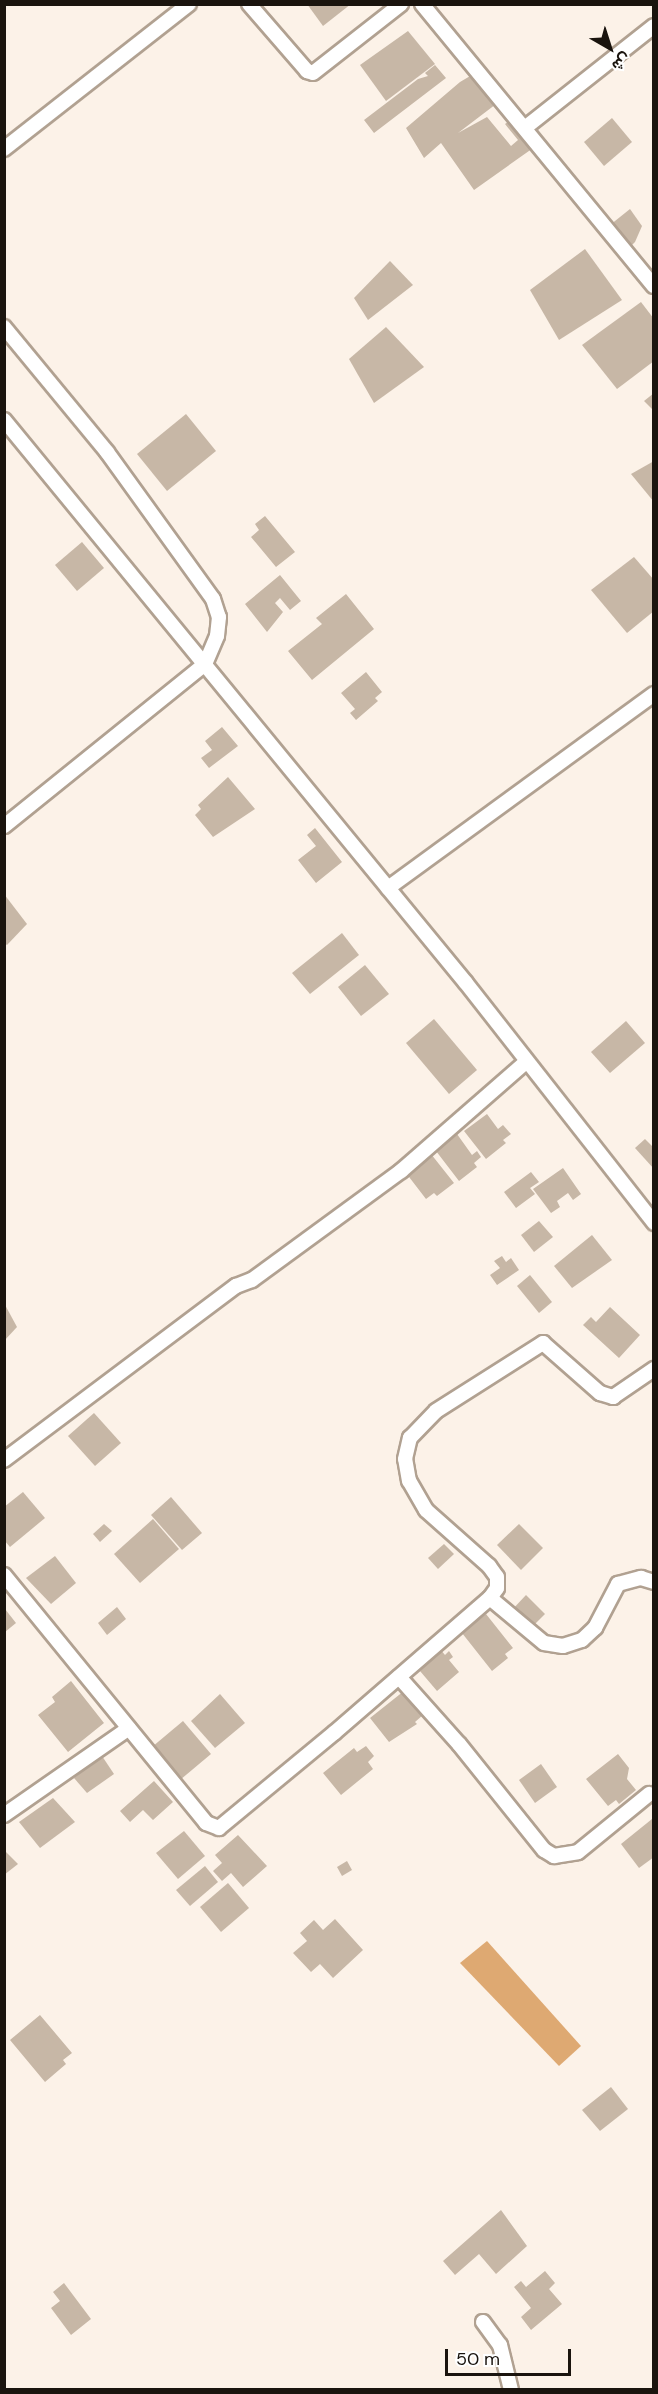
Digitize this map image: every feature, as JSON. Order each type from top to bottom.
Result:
[{"type":"street","points":[[4,149],[189,4]]},
{"type":"street","points":[[249,4],[307,71],[313,73],[401,4]]},
{"type":"street","points":[[422,4],[526,126],[654,286]]},
{"type":"street","points":[[526,126],[654,26]]},
{"type":"street","points":[[4,327],[107,452],[213,599],[219,617],[217,636],[205,664],[4,826]]},
{"type":"street","points":[[4,420],[388,888],[654,1223]]},
{"type":"street","points":[[388,888],[654,694]]},
{"type":"street","points":[[4,1460],[236,1286],[252,1280],[401,1171],[525,1063]]},
{"type":"street","points":[[4,1575],[206,1824],[219,1828],[399,1677],[490,1598],[497,1588],[497,1577],[489,1566],[426,1510],[409,1481],[405,1459],[410,1438],[436,1411],[543,1343],[600,1393],[613,1397],[654,1370]]},
{"type":"street","points":[[490,1598],[544,1643],[563,1646],[582,1640],[595,1628],[618,1584],[641,1578],[654,1582]]},
{"type":"street","points":[[399,1677],[459,1744],[544,1850],[554,1856],[578,1852],[649,1794]]},
{"type":"street","points":[[4,1815],[129,1728]]},
{"type":"street","points":[[483,2322],[500,2345],[511,2390]]},
{"type":"shaded area","points":[[487,1941],[581,2046],[559,2066],[460,1963]]},
{"type":"building","points":[[307,4],[351,4],[323,26]]},
{"type":"building","points":[[408,31],[435,64],[386,101],[360,65]]},
{"type":"building","points":[[435,65],[446,78],[374,133],[364,120],[418,79],[428,76],[425,73]]},
{"type":"building","points":[[482,69],[504,98],[458,133],[487,117],[511,146],[518,140],[505,124],[513,118],[536,146],[474,190],[441,143],[424,158],[406,128],[460,82]]},
{"type":"building","points":[[612,118],[632,142],[604,166],[584,142]]},
{"type":"building","points":[[630,209],[642,226],[635,242],[620,257],[600,233]]},
{"type":"building","points":[[585,249],[622,300],[559,340],[530,290]]},
{"type":"building","points":[[390,261],[413,285],[368,320],[354,298]]},
{"type":"building","points":[[641,302],[654,319],[654,361],[617,389],[582,345]]},
{"type":"building","points":[[386,327],[424,367],[374,403],[349,359]]},
{"type":"building","points":[[654,393],[654,411],[644,401]]},
{"type":"building","points":[[186,414],[216,451],[167,491],[137,454]]},
{"type":"building","points":[[654,461],[654,502],[631,474]]},
{"type":"building","points":[[265,516],[295,552],[276,567],[251,537],[259,530],[255,524]]},
{"type":"building","points":[[82,542],[104,568],[77,591],[55,565]]},
{"type":"building","points":[[634,557],[654,580],[654,611],[627,633],[591,590]]},
{"type":"building","points":[[280,575],[301,601],[290,610],[280,598],[275,603],[283,612],[267,632],[245,604]]},
{"type":"building","points":[[346,594],[374,629],[312,680],[288,651],[322,624],[316,618]]},
{"type":"building","points":[[366,672],[382,692],[375,698],[378,701],[356,720],[350,713],[355,709],[341,693]]},
{"type":"building","points":[[222,727],[238,746],[209,768],[201,758],[212,750],[205,741]]},
{"type":"building","points":[[228,777],[255,809],[213,837],[195,815],[201,809],[198,805]]},
{"type":"building","points":[[315,828],[342,862],[316,883],[298,860],[316,846],[307,835]]},
{"type":"building","points":[[4,894],[27,924],[7,945],[4,943]]},
{"type":"building","points":[[342,933],[359,955],[310,994],[292,973]]},
{"type":"building","points":[[365,965],[389,994],[361,1016],[338,987]]},
{"type":"building","points":[[434,1019],[477,1070],[449,1094],[406,1043]]},
{"type":"building","points":[[626,1021],[645,1043],[610,1073],[591,1052]]},
{"type":"building","points":[[487,1114],[498,1129],[503,1125],[511,1134],[503,1140],[506,1143],[486,1159],[464,1131]]},
{"type":"building","points":[[457,1134],[472,1155],[477,1151],[481,1157],[474,1163],[477,1167],[459,1181],[436,1151]]},
{"type":"building","points":[[645,1139],[654,1148],[654,1169],[635,1148]]},
{"type":"building","points":[[431,1154],[454,1183],[437,1196],[434,1193],[426,1199],[406,1173]]},
{"type":"building","points":[[563,1168],[581,1194],[573,1200],[568,1193],[557,1201],[560,1207],[551,1213],[533,1189]]},
{"type":"building","points":[[531,1172],[539,1182],[530,1188],[535,1194],[516,1208],[504,1192]]},
{"type":"building","points":[[539,1221],[553,1237],[534,1252],[521,1235]]},
{"type":"building","points":[[592,1235],[612,1260],[572,1288],[554,1266]]},
{"type":"building","points":[[502,1256],[506,1262],[511,1258],[519,1270],[497,1285],[490,1275],[500,1268],[494,1261]]},
{"type":"building","points":[[530,1275],[552,1302],[539,1313],[517,1286]]},
{"type":"building","points":[[4,1303],[17,1327],[4,1341]]},
{"type":"building","points":[[610,1307],[640,1335],[619,1358],[583,1325],[591,1317],[596,1322]]},
{"type":"building","points":[[94,1413],[121,1443],[95,1466],[68,1436]]},
{"type":"building","points":[[23,1492],[45,1518],[10,1547],[4,1540],[4,1507]]},
{"type":"building","points":[[171,1497],[202,1533],[182,1550],[151,1515]]},
{"type":"building","points":[[153,1519],[179,1549],[140,1583],[114,1554]]},
{"type":"building","points":[[104,1524],[112,1531],[100,1542],[93,1534]]},
{"type":"building","points":[[519,1524],[543,1548],[521,1570],[497,1545]]},
{"type":"building","points":[[444,1544],[454,1554],[438,1569],[428,1558]]},
{"type":"building","points":[[55,1556],[76,1583],[51,1604],[26,1578]]},
{"type":"building","points":[[526,1595],[545,1614],[529,1630],[511,1611]]},
{"type":"building","points":[[117,1607],[126,1619],[107,1635],[98,1623]]},
{"type":"building","points":[[5,1609],[16,1623],[5,1632]]},
{"type":"building","points":[[486,1614],[513,1648],[505,1654],[508,1658],[492,1671],[462,1633]]},
{"type":"building","points":[[440,1649],[445,1655],[449,1651],[453,1657],[449,1660],[459,1672],[437,1691],[420,1671]]},
{"type":"building","points":[[71,1681],[104,1723],[68,1752],[38,1715],[55,1702],[52,1697]]},
{"type":"building","points":[[404,1691],[423,1715],[415,1722],[417,1724],[389,1742],[370,1718]]},
{"type":"building","points":[[220,1694],[245,1723],[215,1748],[191,1721]]},
{"type":"building","points":[[183,1721],[211,1754],[180,1780],[152,1747]]},
{"type":"building","points":[[366,1746],[374,1756],[368,1762],[373,1769],[341,1795],[323,1773],[354,1748],[357,1752]]},
{"type":"building","points":[[618,1754],[629,1768],[627,1779],[636,1790],[619,1804],[616,1800],[608,1806],[586,1779]]},
{"type":"building","points":[[102,1756],[114,1774],[87,1793],[74,1778]]},
{"type":"building","points":[[541,1764],[557,1787],[535,1803],[519,1780]]},
{"type":"building","points":[[154,1781],[173,1802],[153,1820],[143,1810],[130,1822],[120,1811]]},
{"type":"building","points":[[53,1798],[75,1822],[40,1848],[19,1822]]},
{"type":"building","points":[[652,1819],[654,1857],[639,1868],[621,1844]]},
{"type":"building","points":[[184,1831],[205,1856],[178,1879],[156,1853]]},
{"type":"building","points":[[238,1835],[267,1866],[243,1887],[231,1873],[222,1881],[213,1871],[222,1863],[215,1855]]},
{"type":"building","points":[[4,1850],[18,1864],[4,1875]]},
{"type":"building","points":[[347,1861],[352,1870],[342,1876],[337,1867]]},
{"type":"building","points":[[205,1866],[218,1882],[190,1906],[176,1890]]},
{"type":"building","points":[[228,1883],[249,1908],[221,1932],[200,1907]]},
{"type":"building","points":[[335,1919],[363,1950],[333,1978],[320,1964],[311,1972],[293,1953],[307,1941],[300,1933],[314,1920],[323,1930]]},
{"type":"building","points":[[40,2015],[72,2053],[63,2060],[66,2064],[45,2082],[10,2040]]},
{"type":"building","points":[[611,2087],[628,2109],[600,2131],[582,2110]]},
{"type":"building","points":[[501,2210],[527,2246],[496,2274],[479,2254],[455,2275],[443,2261]]},
{"type":"building","points":[[545,2271],[555,2283],[549,2289],[562,2304],[531,2330],[521,2317],[531,2308],[514,2287],[521,2281],[526,2287]]},
{"type":"building","points":[[64,2283],[91,2319],[71,2335],[51,2308],[60,2301],[53,2292]]}]
